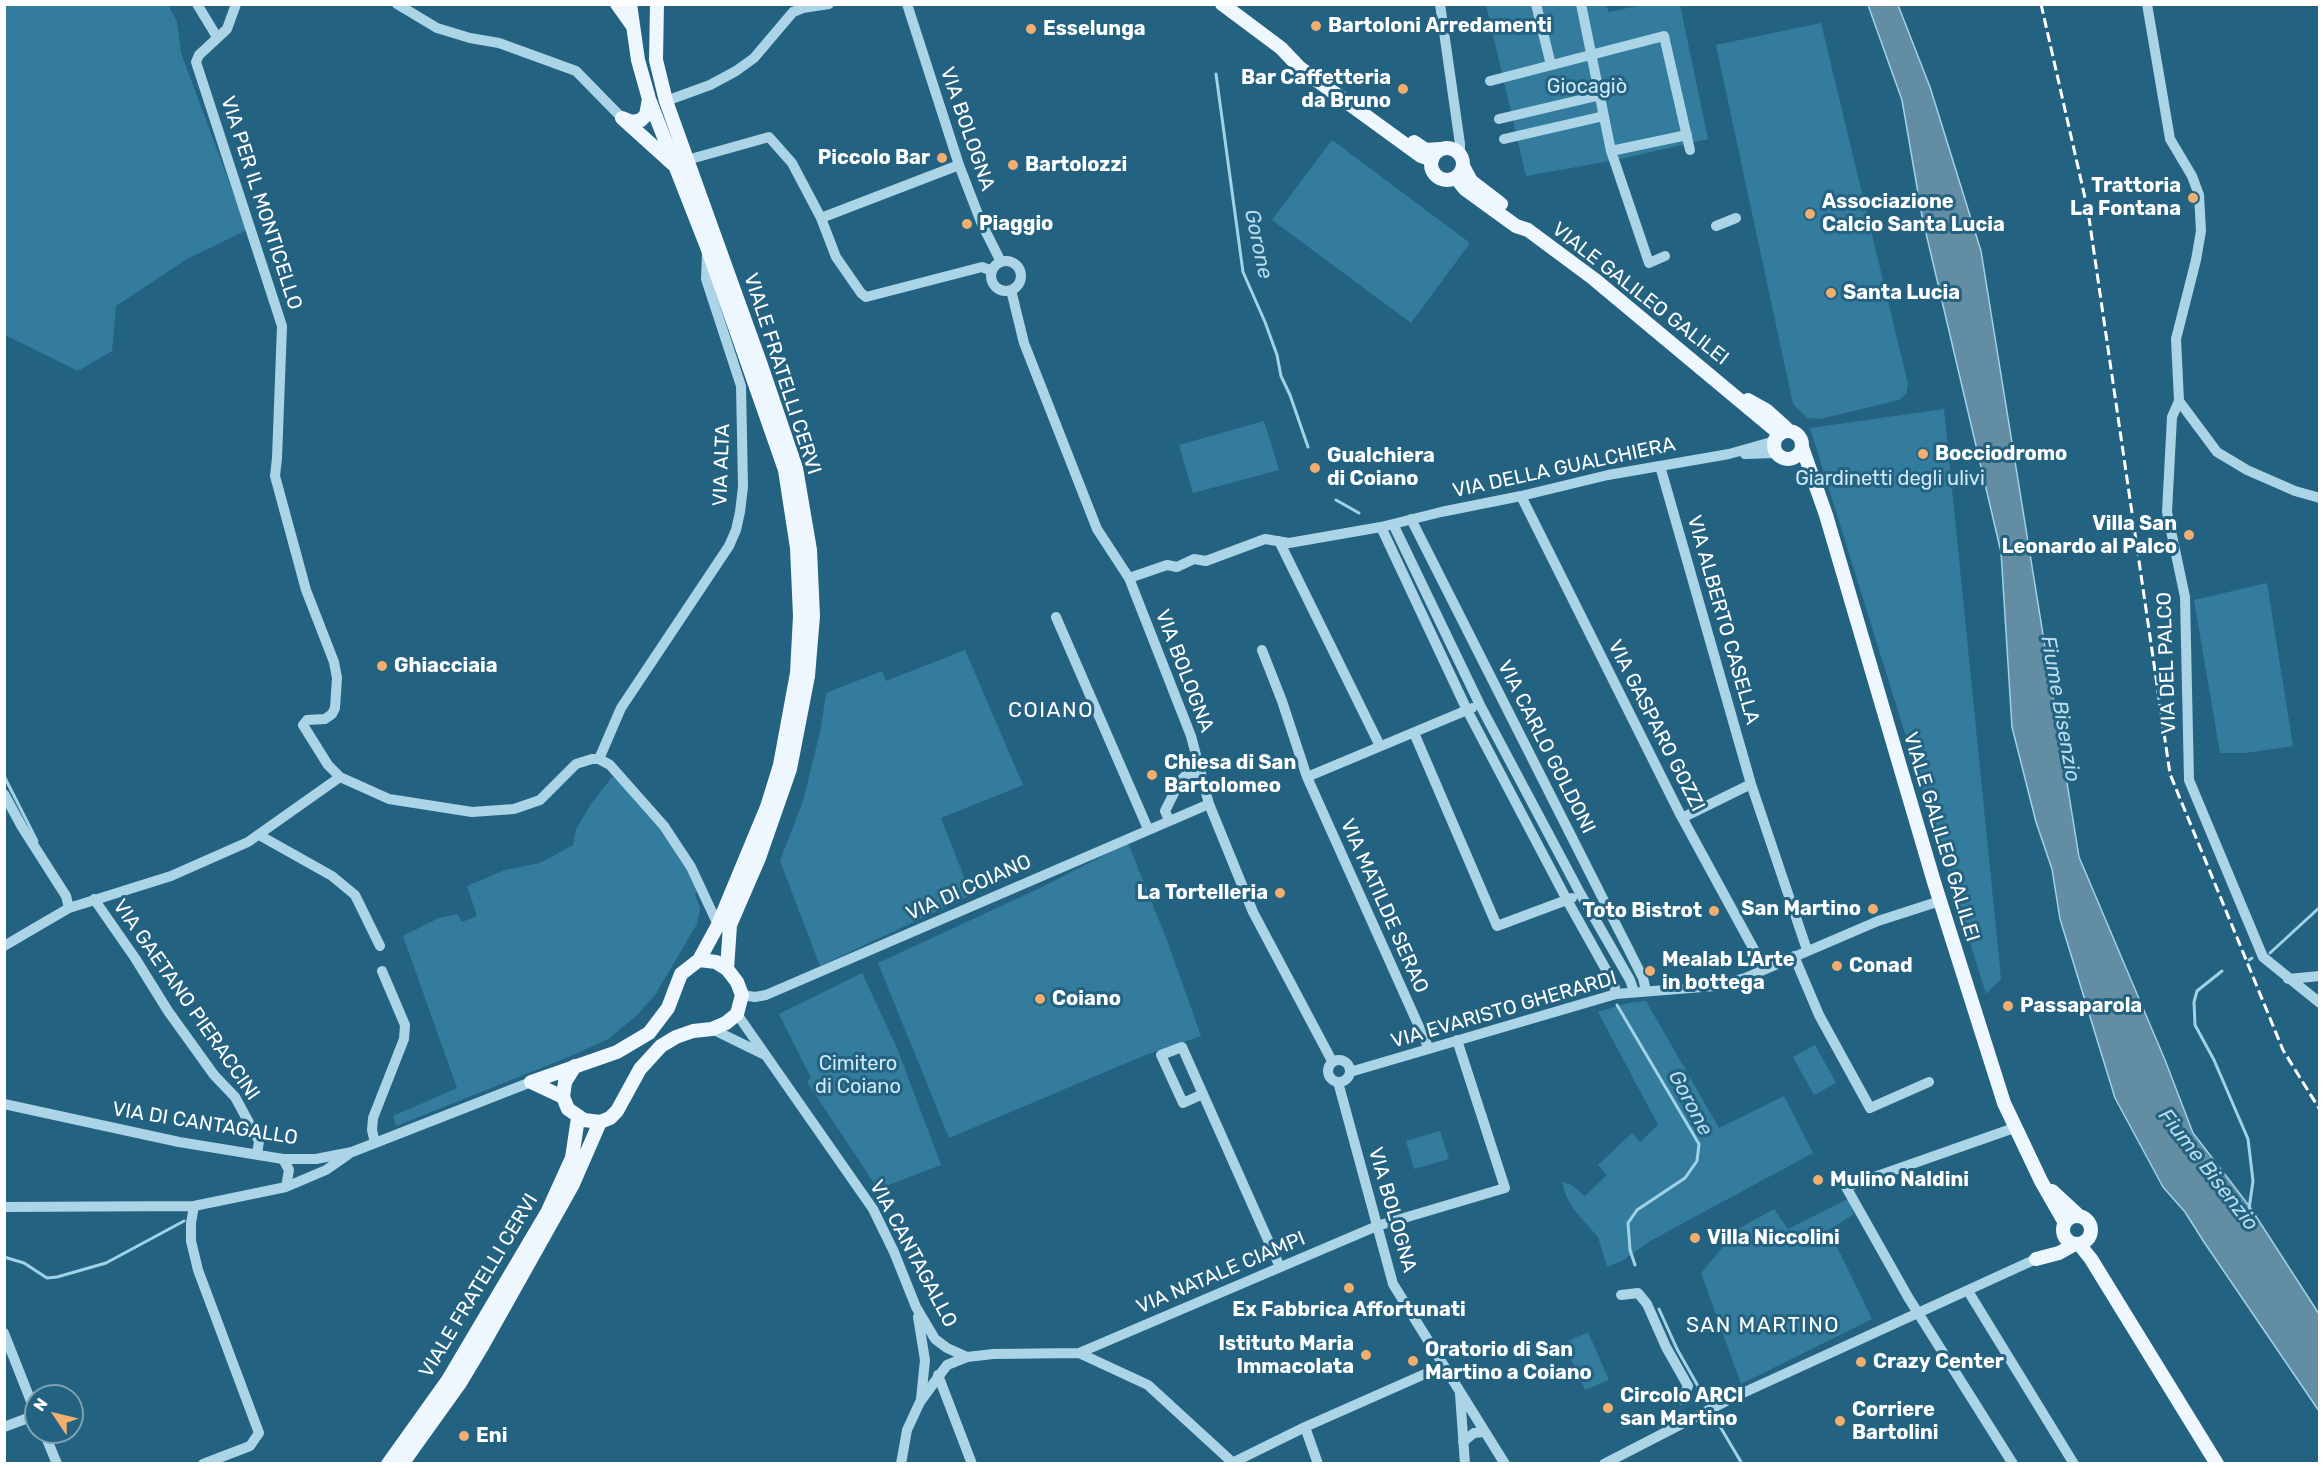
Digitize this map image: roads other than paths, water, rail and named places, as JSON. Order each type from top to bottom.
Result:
[{"type":"main road","points":[[617,4],[632,25]]},
{"type":"main road","name":"VIALE FRATELLI CERVI","points":[[630,4],[632,25],[649,99],[682,164],[761,365],[796,468],[810,550],[813,616],[808,676],[797,734],[790,769],[763,846],[730,925],[727,969]]},
{"type":"main road","name":"VIALE FRATELLI CERVI","points":[[531,1082],[617,1052],[649,1033],[668,1008],[681,974],[699,960],[718,925],[750,850],[780,765],[797,673],[800,616],[797,548],[785,470],[708,247],[682,164],[656,60],[657,4]]},
{"type":"main road","name":"VIALE GALILEO GALILEI","points":[[1222,4],[1292,58],[1300,68],[1421,156],[1452,157],[1471,181],[1521,220],[1528,230],[1594,279],[1727,388],[1766,410],[1782,444],[1820,497]]},
{"type":"main road","points":[[622,118],[632,122],[641,120],[646,115],[649,99]]},
{"type":"main road","points":[[622,118],[682,164]]},
{"type":"main road","name":"VIALE GALILEO GALILEI","points":[[1782,444],[1798,435],[1820,497],[1974,1012],[2014,1128],[2074,1237],[2217,1464]]},
{"type":"main road","points":[[1782,444],[1799,454],[1802,447]]},
{"type":"main road","points":[[699,960],[716,962],[727,969],[737,982],[742,995],[737,1014]]},
{"type":"main road","name":"VIALE FRATELLI CERVI","points":[[402,1464],[460,1383],[481,1348],[573,1184],[600,1122],[610,1118],[617,1111],[640,1069],[661,1046],[693,1031],[712,1029],[726,1023],[737,1014]]},
{"type":"main road","points":[[575,1066],[565,1082],[563,1097],[568,1109],[578,1118],[600,1122]]},
{"type":"main road","points":[[531,1082],[563,1097]]},
{"type":"main road","name":"VIALE FRATELLI CERVI","points":[[388,1464],[454,1370],[548,1211],[572,1158],[578,1118]]},
{"type":"main road","name":"VIALE GALILEO GALILEI","points":[[2042,1181],[2089,1224],[2074,1237]]},
{"type":"main road","points":[[2036,1259],[2059,1253],[2074,1237],[2071,1218],[2079,1216]]},
{"type":"street","points":[[197,4],[217,37],[227,29],[236,4]]},
{"type":"street","points":[[397,4],[437,28],[470,38],[499,43],[576,71],[622,118]]},
{"type":"street","points":[[666,101],[710,85],[736,71],[754,58],[793,12],[829,4]]},
{"type":"street","name":"VIA BOLOGNA","points":[[907,4],[959,165],[981,222],[1000,262],[1013,263],[1020,273],[1018,285],[1011,290],[1024,343],[1097,530],[1129,578],[1191,736],[1209,804],[1253,912],[1332,1061],[1328,1068],[1329,1076],[1338,1082],[1394,1284],[1505,1464]]},
{"type":"street","points":[[1440,4],[1452,157]]},
{"type":"street","points":[[1536,4],[1551,64]]},
{"type":"street","points":[[1581,4],[1611,151],[1649,263],[1665,256]]},
{"type":"street","name":"VIA DEL PALCO","points":[[2147,4],[2170,139],[2192,176],[2199,195],[2201,231],[2176,339],[2179,401],[2172,417],[2167,512],[2185,597],[2189,780],[2263,957],[2319,1003]]},
{"type":"street","points":[[1490,81],[1664,36],[1690,150]]},
{"type":"street","name":"VIA PER IL MONTICELLO","points":[[217,37],[199,55],[196,62],[197,69],[229,158],[282,326],[278,458],[275,476],[306,590],[334,662],[337,678],[336,708],[332,714],[325,720],[307,720],[303,725],[328,765],[340,777]]},
{"type":"street","points":[[1499,119],[1601,95]]},
{"type":"street","points":[[1503,139],[1604,116]]},
{"type":"street","points":[[1611,151],[1687,135]]},
{"type":"street","points":[[682,164],[769,137],[792,163],[821,219],[836,257],[866,297],[982,267],[992,271]]},
{"type":"street","points":[[821,219],[959,165]]},
{"type":"street","points":[[1716,226],[1736,218]]},
{"type":"street","name":"VIA ALTA","points":[[599,759],[621,708],[729,546],[740,512],[743,487],[741,386],[706,279],[708,247]]},
{"type":"street","points":[[1000,262],[992,271],[991,279],[995,287],[1003,291],[1011,290]]},
{"type":"street","points":[[2179,401],[2217,452],[2247,470],[2295,491],[2319,498]]},
{"type":"street","name":"VIA DELLA GUALCHIERA","points":[[1129,578],[1167,565],[1177,567],[1194,559],[1206,561],[1265,539],[1289,543],[1381,528],[1412,519],[1608,476],[1782,444]]},
{"type":"street","name":"VIA ALBERTO CASELLA","points":[[1660,466],[1751,784],[1808,950]]},
{"type":"street","name":"VIA GASPARO GOZZI","points":[[1521,496],[1682,819],[1764,968]]},
{"type":"street","name":"VIA CARLO GOLDONI","points":[[1412,519],[1643,978],[1646,991]]},
{"type":"street","name":"VIA CARLO GOLDONI","points":[[1393,524],[1480,705],[1580,894],[1630,980],[1634,992]]},
{"type":"street","points":[[1381,528],[1467,710],[1614,984],[1617,994]]},
{"type":"street","points":[[1279,541],[1380,746]]},
{"type":"street","points":[[1056,617],[1148,829]]},
{"type":"street","name":"VIA MATILDE SERAO","points":[[1262,650],[1282,701],[1307,777],[1429,1049]]},
{"type":"street","name":"VIA CARLO GOLDONI","points":[[1467,710],[1480,705]]},
{"type":"street","points":[[1307,777],[1467,710]]},
{"type":"street","points":[[1414,733],[1497,926],[1580,894]]},
{"type":"street","points":[[4,946],[69,908],[171,876],[248,842],[340,777],[389,799],[472,812],[514,809],[540,800],[576,764],[592,759],[599,759],[610,765],[664,826],[691,867],[718,925]]},
{"type":"street","points":[[1169,820],[1165,811],[1180,782],[1185,777],[1201,772]]},
{"type":"street","points":[[1682,819],[1751,784]]},
{"type":"street","points":[[4,794],[66,896],[69,908]]},
{"type":"street","name":"VIA DI COIANO","points":[[742,995],[755,997],[766,995],[1209,804]]},
{"type":"street","points":[[259,835],[332,876],[355,895],[380,946]]},
{"type":"street","name":"VIA GAETANO PIERACCINI","points":[[93,899],[135,958],[168,1011],[214,1075],[235,1097],[259,1141],[257,1154]]},
{"type":"street","name":"VIA EVARISTO GHERARDI","points":[[1350,1072],[1617,994],[1715,986],[1745,978],[1878,921],[1940,901]]},
{"type":"street","points":[[1794,956],[1819,1015],[1870,1108],[1929,1082]]},
{"type":"street","points":[[375,1143],[372,1130],[373,1118],[404,1039],[405,1025],[382,971]]},
{"type":"street","points":[[2288,979],[2317,977]]},
{"type":"street","points":[[2305,991],[2317,977]]},
{"type":"street","name":"VIA CANTAGALLO","points":[[737,1014],[873,1209],[894,1252],[916,1307],[935,1339],[947,1348],[967,1357]]},
{"type":"street","name":"VIA CANTAGALLO","points":[[712,1029],[768,1056]]},
{"type":"street","name":"VIA NATALE CIAMPI","points":[[1079,1353],[1377,1226],[1505,1188],[1457,1040]]},
{"type":"street","points":[[1203,1094],[1183,1103],[1161,1055],[1182,1047],[1203,1094],[1280,1267]]},
{"type":"street","points":[[1332,1061],[1338,1059],[1349,1065],[1350,1072],[1347,1078],[1338,1082]]},
{"type":"street","name":"VIA DI CANTAGALLO","points":[[4,1104],[136,1133],[283,1159],[316,1159],[352,1152],[531,1082]]},
{"type":"street","points":[[2013,1464],[1918,1313],[1846,1187],[2014,1128]]},
{"type":"street","points":[[4,1207],[194,1206],[286,1187],[326,1170],[352,1152]]},
{"type":"street","points":[[283,1159],[289,1170],[286,1187]]},
{"type":"street","points":[[194,1206],[191,1241],[198,1270],[259,1433],[250,1446],[203,1464]]},
{"type":"street","points":[[1604,1464],[1734,1397],[2036,1259]]},
{"type":"street","points":[[1968,1291],[2074,1464]]},
{"type":"street","points":[[1620,1295],[1638,1293],[1647,1304],[1666,1347],[1688,1386],[1682,1401]]},
{"type":"street","points":[[916,1307],[925,1360],[921,1402]]},
{"type":"street","points":[[5,1336],[24,1384]]},
{"type":"street","points":[[901,1464],[907,1430],[921,1402],[946,1365],[967,1357],[993,1354],[1079,1353],[1148,1385],[1231,1463],[1305,1427],[1443,1366]]},
{"type":"street","points":[[939,1375],[972,1464]]},
{"type":"street","points":[[1460,1391],[1465,1464]]},
{"type":"street","points":[[4,1427],[24,1420]]},
{"type":"street","points":[[1305,1427],[1318,1464]]},
{"type":"street","points":[[1463,1442],[1474,1433],[1484,1432]]},
{"type":"street","points":[[49,1444],[57,1464]]},
{"type":"water","name":"Fiume Bisenzio","points":[[1868,5],[1898,5],[1930,87],[1981,251],[2079,857],[2165,1060],[2193,1133],[2250,1207],[2319,1314],[2319,1411],[2185,1212],[2163,1187],[2115,1098],[2060,919],[2052,869],[2036,822],[2012,727],[2001,552],[1922,216],[1902,100]]},
{"type":"waterway","name":"Gorone","points":[[1216,74],[1243,272],[1265,322],[1277,355],[1281,376],[1308,447]]},
{"type":"waterway","name":"Gorone","points":[[1336,500],[1359,513]]},
{"type":"waterway","points":[[4,776],[37,841]]},
{"type":"waterway","points":[[2270,953],[2320,907]]},
{"type":"waterway","name":"Fiume Bisenzio","points":[[2222,971],[2197,991],[2194,1002],[2195,1025],[2214,1060],[2248,1139],[2253,1181],[2249,1209]]},
{"type":"waterway","name":"Gorone","points":[[1617,1005],[1699,1144],[1697,1161],[1685,1178],[1637,1210],[1628,1223],[1630,1250],[1635,1265]]},
{"type":"waterway","points":[[4,1257],[24,1263],[47,1278],[57,1277],[106,1263],[184,1221]]},
{"type":"waterway","name":"Gorone","points":[[1659,1309],[1677,1349],[1703,1395]]},
{"type":"waterway","name":"Gorone","points":[[1715,1418],[1741,1462]]},
{"type":"railway","points":[[2041,4],[2088,211],[2170,774],[2283,1050],[2320,1110]]},
{"type":"place","name":"Bartoloni Arredamenti","points":[[1316,26]]},
{"type":"place","name":"Esselunga","points":[[1031,29]]},
{"type":"place","name":"Bar Caffetteria da Bruno","points":[[1403,89]]},
{"type":"place","name":"Piccolo Bar","points":[[942,158]]},
{"type":"place","name":"Bartolozzi","points":[[1013,165]]},
{"type":"place","name":"Trattoria La Fontana","points":[[2193,198]]},
{"type":"place","name":"Associazione Calcio Santa Lucia","points":[[1810,214]]},
{"type":"place","name":"Piaggio","points":[[967,224]]},
{"type":"place","name":"Santa Lucia","points":[[1831,293]]},
{"type":"place","name":"Bocciodromo","points":[[1923,454]]},
{"type":"place","name":"Gualchiera di Coiano","points":[[1315,468]]},
{"type":"place","name":"Villa San Leonardo al Palco","points":[[2189,535]]},
{"type":"place","name":"Ghiacciaia","points":[[382,666]]},
{"type":"place","name":"Chiesa di San Bartolomeo","points":[[1152,775]]},
{"type":"place","name":"La Tortelleria","points":[[1280,893]]},
{"type":"place","name":"San Martino","points":[[1873,909]]},
{"type":"place","name":"Toto Bistrot","points":[[1714,911]]},
{"type":"place","name":"Conad","points":[[1837,966]]},
{"type":"place","name":"Mealab L'Arte in bottega","points":[[1650,971]]},
{"type":"place","name":"Coiano","points":[[1040,999]]},
{"type":"place","name":"Passaparola","points":[[2008,1006]]},
{"type":"place","name":"Mulino Naldini","points":[[1818,1180]]},
{"type":"place","name":"Villa Niccolini","points":[[1695,1238]]},
{"type":"place","name":"Ex Fabbrica Affortunati","points":[[1349,1288]]},
{"type":"place","name":"Istituto Maria Immacolata","points":[[1366,1355]]},
{"type":"place","name":"Oratorio di San Martino a Coiano","points":[[1413,1361]]},
{"type":"place","name":"Crazy Center","points":[[1861,1362]]},
{"type":"place","name":"Circolo ARCI san Martino","points":[[1608,1408]]},
{"type":"place","name":"Corriere Bartolini","points":[[1840,1421]]},
{"type":"place","name":"Eni","points":[[464,1436]]},
{"type":"district","name":"COIANO","points":[[1051,711]]},
{"type":"district","name":"SAN MARTINO","points":[[1763,1326]]},
{"type":"park label","name":"Giocagiò","points":[[1587,87]]},
{"type":"park label","name":"Giardinetti degli ulivi","points":[[1890,479]]},
{"type":"park label","name":"Cimitero di Coiano","points":[[858,1076]]}]
